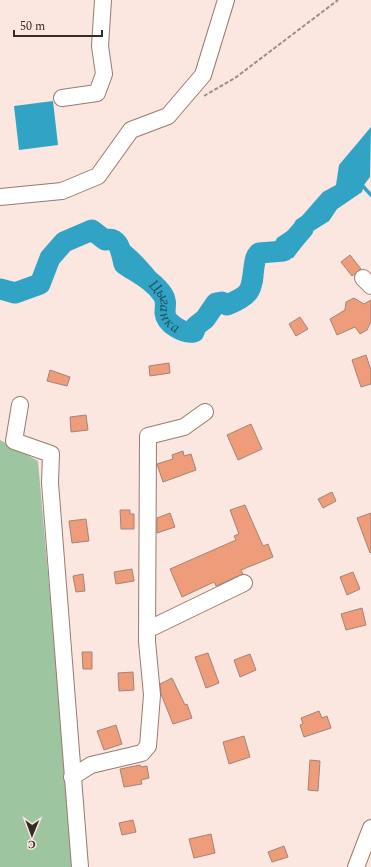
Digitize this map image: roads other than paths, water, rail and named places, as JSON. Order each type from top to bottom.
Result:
[{"type":"street","points":[[62,98],[97,93],[104,74],[100,46],[103,0]]},
{"type":"street","points":[[0,197],[62,191],[98,176],[131,130],[168,116],[203,75],[226,0]]},
{"type":"street","points":[[20,405],[14,441],[51,454],[50,483],[80,867]]},
{"type":"street","points":[[72,777],[92,765],[142,753],[148,746],[152,695],[147,630],[148,436],[184,427],[205,412]]},
{"type":"street","points":[[147,630],[244,583]]},
{"type":"street","points":[[356,867],[371,828]]},
{"type":"water","points":[[53,101],[58,145],[19,150],[14,106]]},
{"type":"water","points":[[371,127],[370,177],[364,185],[362,192],[337,209],[329,221],[313,231],[293,258],[289,258],[275,242],[277,238],[292,228],[296,220],[302,216],[323,192],[336,185],[339,165]]},
{"type":"water","points":[[111,234],[126,242],[144,258],[165,285],[168,292],[163,295],[161,294],[135,276],[119,261],[113,253],[110,244]]},
{"type":"water","points":[[259,271],[263,274],[263,283],[259,290],[246,301],[239,288],[249,272]]},
{"type":"waterway","points":[[361,184],[371,195]]},
{"type":"waterway","name":"Цыганка","points":[[0,289],[15,293],[40,284],[50,258],[64,242],[92,230],[105,240],[110,239],[117,243],[121,251],[124,264],[145,278],[159,290],[165,299],[165,313],[169,321],[181,330],[194,332],[196,326],[205,319],[216,303],[222,302],[227,305],[241,298],[248,292],[252,282],[255,259],[259,253],[284,251],[303,229]]}]
